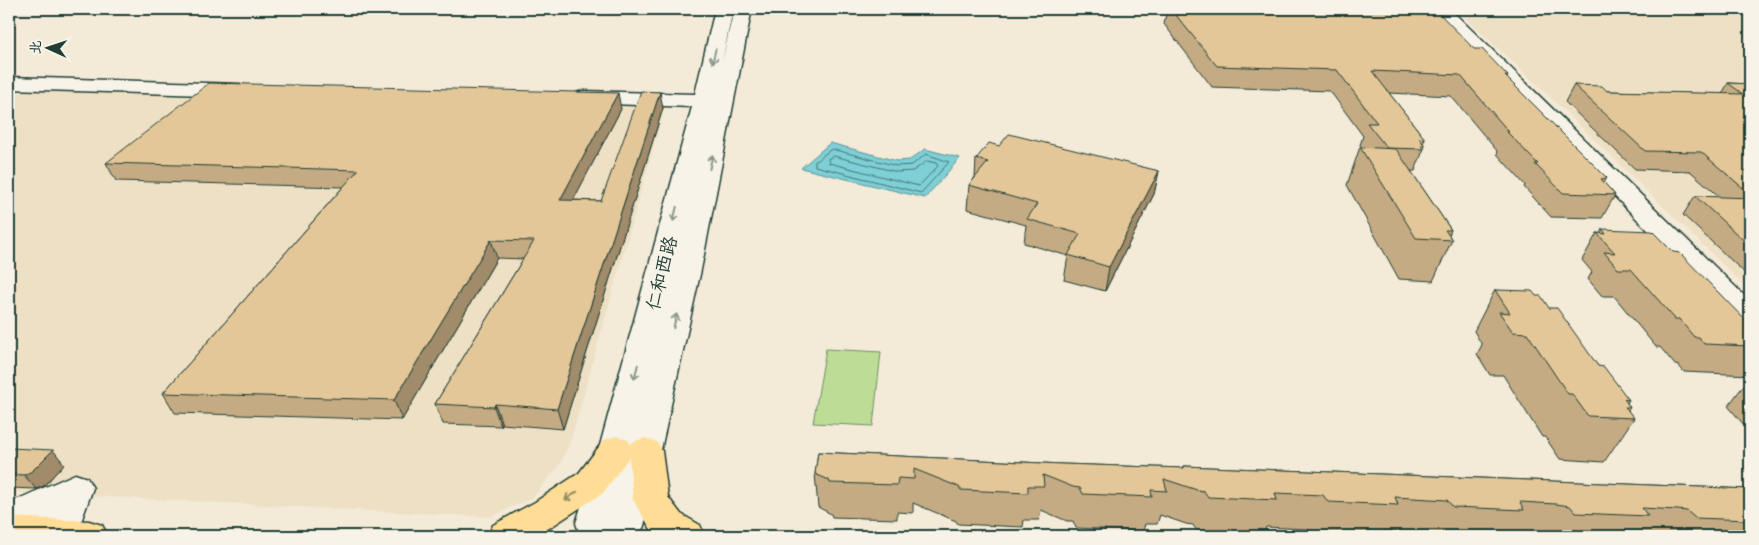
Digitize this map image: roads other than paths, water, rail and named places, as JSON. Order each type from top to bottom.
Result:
[{"type":"main road","points":[[506,536],[548,512],[590,483],[631,450],[651,500],[668,525],[687,536]]},
{"type":"main road","points":[[9,532],[73,536]]},
{"type":"street","name":"仁和西路","points":[[618,536],[626,526],[631,450],[724,9]]},
{"type":"street","name":"仁和西路","points":[[598,536],[594,522],[631,450],[725,101],[743,9]]},
{"type":"street","points":[[1440,9],[1750,317]]},
{"type":"street","points":[[9,83],[261,91]]},
{"type":"street","points":[[561,97],[704,101]]},
{"type":"street","points":[[9,520],[75,488],[73,536]]},
{"type":"water","points":[[830,143],[897,161],[910,160],[925,149],[960,158],[925,198],[801,168]]}]
